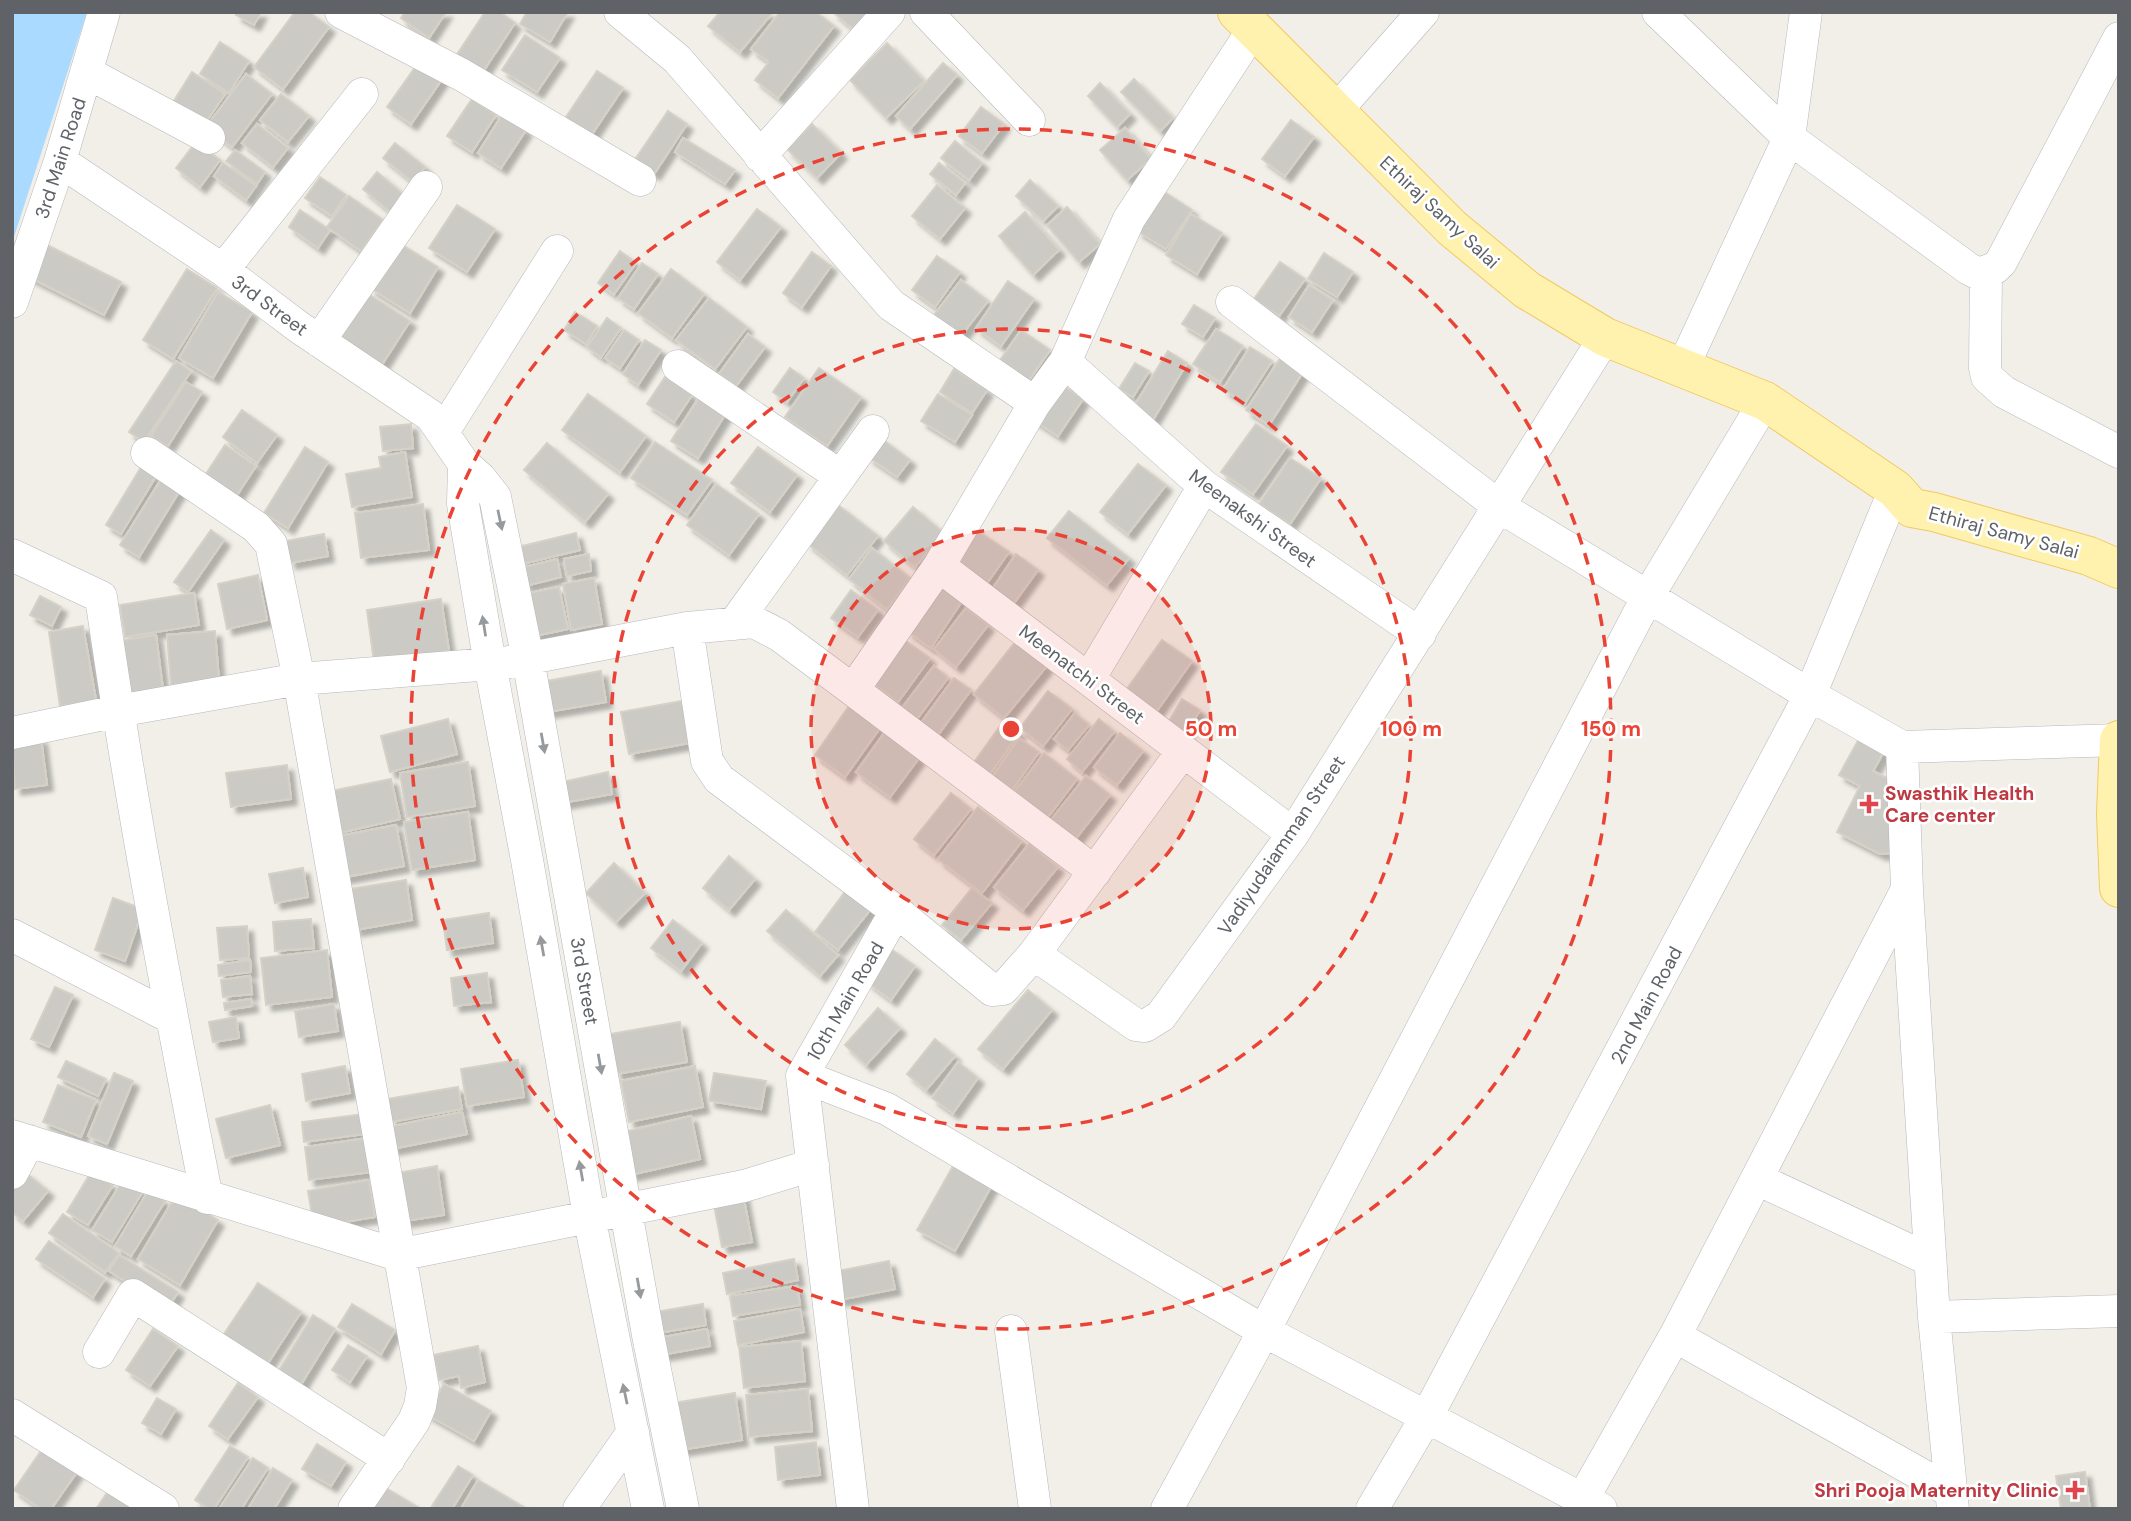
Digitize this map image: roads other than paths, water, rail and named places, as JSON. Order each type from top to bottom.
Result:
[{"type":"main road","name":"Ethiraj Samy Salai","points":[[1245,21],[1462,237],[1527,290],[1605,337],[1765,401],[1895,489],[1912,508],[2089,556],[2119,569]]},
{"type":"main road","name":"Ethiraj Samy Salai","points":[[1895,489],[1929,488],[2119,543]]},
{"type":"main road","points":[[2119,740],[2116,814],[2119,888]]},
{"type":"street","name":"3rd Main Road","points":[[12,302],[60,161],[104,12]]},
{"type":"street","points":[[341,12],[376,20],[461,75],[640,180]]},
{"type":"street","points":[[620,12],[677,59],[891,305],[1035,403]]},
{"type":"street","points":[[760,156],[889,12]]},
{"type":"street","points":[[926,12],[1030,120]]},
{"type":"street","points":[[1335,112],[1423,12]]},
{"type":"street","points":[[1658,12],[1789,138],[1979,274],[1986,273],[2001,262],[2119,38]]},
{"type":"street","points":[[1682,369],[1789,138],[1806,12]]},
{"type":"street","points":[[853,690],[939,566],[1035,403],[1065,362],[1129,219],[1245,21]]},
{"type":"street","points":[[86,72],[209,138]]},
{"type":"street","points":[[223,270],[362,94]]},
{"type":"street","name":"3rd Street","points":[[60,161],[223,270],[319,341],[431,416],[464,464],[495,497],[528,659],[648,1335],[682,1509]]},
{"type":"street","points":[[319,341],[426,187]]},
{"type":"street","points":[[443,432],[557,251]]},
{"type":"street","points":[[1986,273],[1987,377],[2004,392],[2119,452]]},
{"type":"street","points":[[1232,302],[1500,507],[1810,695],[1902,747],[2119,740]]},
{"type":"street","name":"Vadiyudaiamman Street","points":[[1034,954],[1136,1025],[1144,1026],[1161,1016],[1293,834],[1605,337]]},
{"type":"street","name":"Meenakshi Street","points":[[1065,362],[1203,486],[1420,634]]},
{"type":"street","points":[[678,366],[840,476]]},
{"type":"street","points":[[1167,1509],[1264,1331],[1648,596],[1765,401]]},
{"type":"street","points":[[734,624],[873,431]]},
{"type":"street","points":[[147,453],[267,537],[271,544],[299,679],[422,1388],[420,1406],[414,1421],[354,1509]]},
{"type":"street","name":"3rd Street","points":[[464,464],[463,504],[490,664],[589,1216],[648,1509]]},
{"type":"street","points":[[1089,679],[1203,486]]},
{"type":"street","name":"2nd Main Road","points":[[1372,1509],[1427,1416],[1810,695],[1895,489]]},
{"type":"street","points":[[12,555],[102,597],[118,711],[207,1198]]},
{"type":"street","name":"Meenatchi Street","points":[[939,566],[1293,834]]},
{"type":"street","points":[[12,733],[299,679],[490,664],[687,628],[754,622],[767,627],[853,690],[1095,872]]},
{"type":"street","points":[[687,628],[707,761],[719,779],[897,911],[992,990],[1003,989],[1034,954],[1183,751]]},
{"type":"street","points":[[1902,747],[1907,890],[1930,1260],[1953,1500]]},
{"type":"street","points":[[802,1076],[887,1109],[1264,1331],[1427,1416],[1587,1505],[1907,890]]},
{"type":"street","name":"10th Main Road","points":[[853,1509],[802,1076],[897,911]]},
{"type":"street","points":[[12,935],[172,1018]]},
{"type":"street","points":[[12,1173],[20,1139],[398,1255],[744,1186],[813,1164]]},
{"type":"street","points":[[1757,1179],[1930,1260]]},
{"type":"street","points":[[99,1352],[133,1294],[389,1459]]},
{"type":"street","points":[[1934,1317],[2119,1311]]},
{"type":"street","points":[[1011,1331],[1035,1509]]},
{"type":"street","points":[[1675,1336],[1953,1500]]},
{"type":"street","points":[[12,1415],[163,1509]]},
{"type":"street","points":[[579,1509],[633,1432]]},
{"type":"water","points":[[12,12],[87,12],[12,243]]},
{"type":"place","name":"Swasthik Health Care center","points":[[1869,804]]},
{"type":"place","name":"Shri Pooja Maternity Clinic","points":[[2075,1490]]}]
